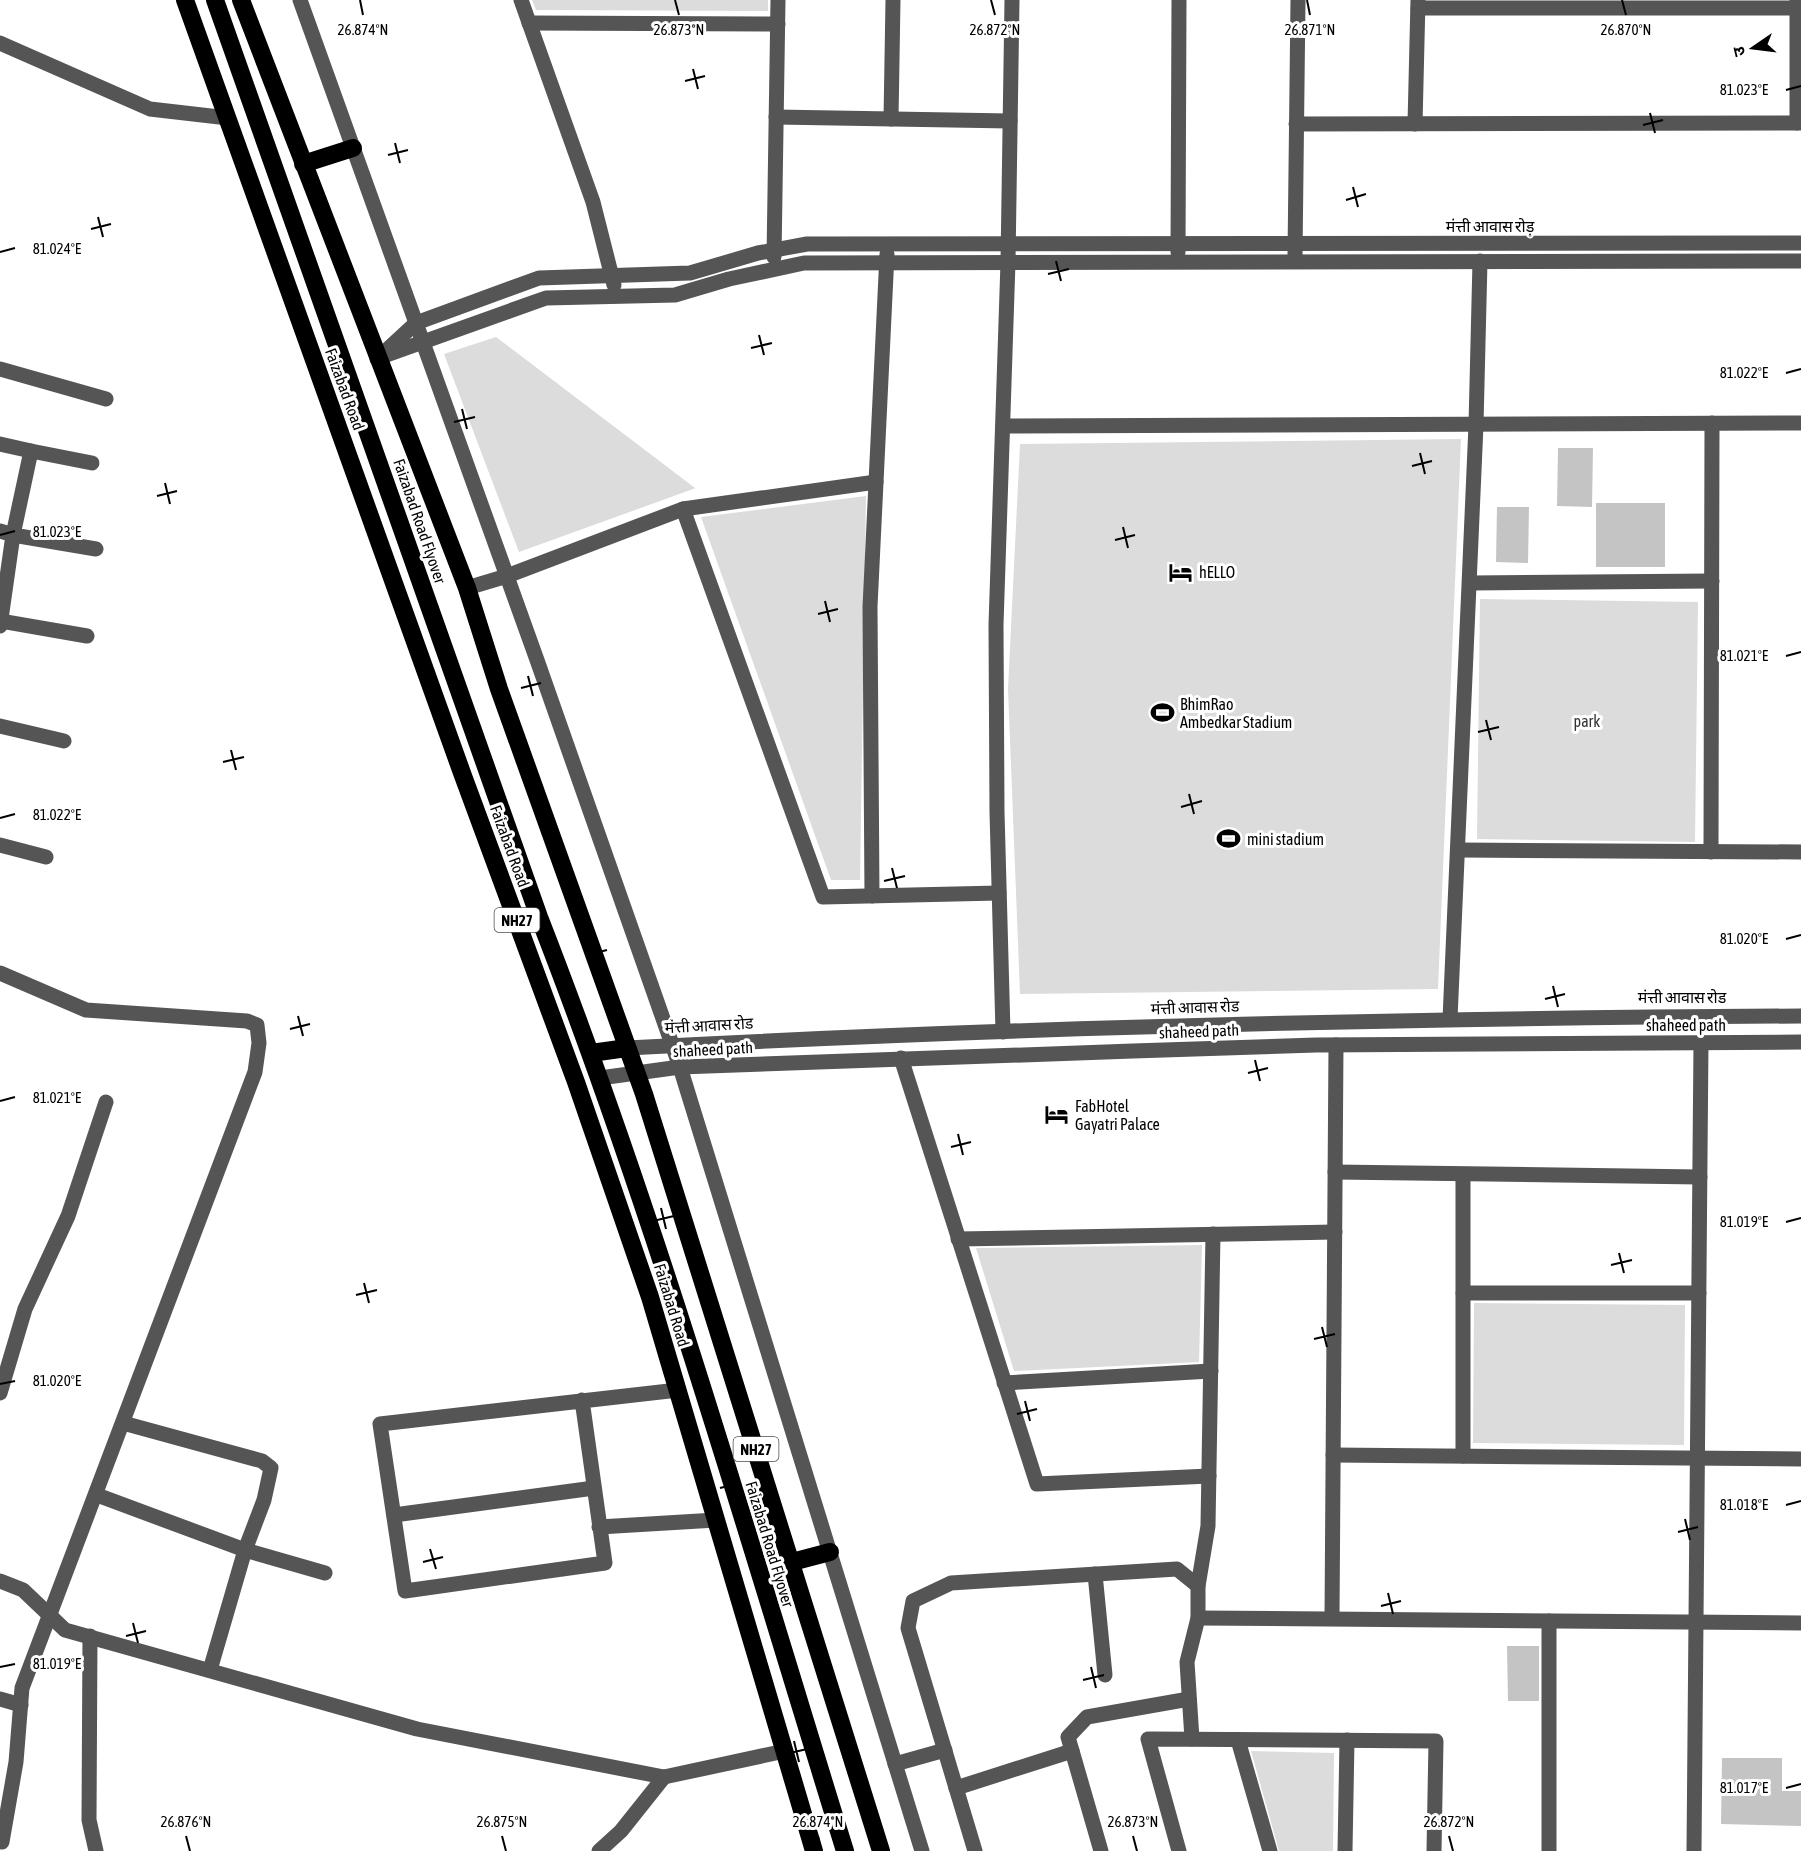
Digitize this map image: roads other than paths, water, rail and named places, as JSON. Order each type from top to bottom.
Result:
[{"type":"highway","name":"Faizabad Road","points":[[185,0],[462,773],[571,1066],[650,1297],[814,1851]]},
{"type":"highway","name":"Faizabad Road Flyover","points":[[215,0],[535,906],[591,1053]]},
{"type":"highway","points":[[241,0],[377,359],[467,588],[499,689],[627,1048]]},
{"type":"highway","points":[[303,164],[353,148]]},
{"type":"highway","name":"मंत्ती आवास रोड","points":[[591,1053],[627,1048]]},
{"type":"highway","name":"NH27","points":[[627,1048],[792,1562],[881,1851]]},
{"type":"highway","points":[[591,1053],[600,1078]]},
{"type":"highway","name":"Faizabad Road Flyover","points":[[600,1078],[655,1241],[845,1851]]},
{"type":"highway","points":[[792,1562],[830,1552]]},
{"type":"street","points":[[300,0],[680,1067],[922,1851]]},
{"type":"street","points":[[521,0],[593,202],[614,277],[615,297]]},
{"type":"street","points":[[774,269],[778,0]]},
{"type":"street","points":[[891,119],[893,0]]},
{"type":"street","points":[[1003,1032],[996,625],[1009,244],[1012,0]]},
{"type":"street","points":[[1178,260],[1179,0]]},
{"type":"street","points":[[1295,261],[1298,0]]},
{"type":"street","points":[[1296,124],[1415,124],[1799,123],[1797,4],[1418,4],[1415,124]]},
{"type":"street","points":[[529,23],[778,24]]},
{"type":"street","points":[[0,43],[150,109],[228,118]]},
{"type":"street","points":[[776,117],[1010,121]]},
{"type":"street","name":"मंत्ती आवास रोड़","points":[[416,322],[539,278],[690,273],[774,250],[807,244],[1801,243]]},
{"type":"street","points":[[872,896],[870,607],[887,244]]},
{"type":"street","points":[[377,359],[424,344],[546,298],[675,295],[804,263],[1178,260],[1801,261]]},
{"type":"street","points":[[1450,1019],[1470,583],[1480,261]]},
{"type":"street","points":[[377,359],[416,322]]},
{"type":"street","points":[[0,369],[106,399]]},
{"type":"street","points":[[1712,423],[1712,852]]},
{"type":"street","points":[[1003,426],[1801,423]]},
{"type":"street","points":[[0,444],[92,463]]},
{"type":"street","points":[[31,451],[7,533],[0,623],[87,636]]},
{"type":"street","points":[[467,588],[507,576],[683,508],[876,482]]},
{"type":"street","points":[[683,508],[823,897],[999,893]]},
{"type":"street","points":[[7,533],[96,549]]},
{"type":"street","points":[[1470,583],[1712,581]]},
{"type":"street","points":[[0,726],[64,741]]},
{"type":"street","points":[[0,845],[46,857]]},
{"type":"street","points":[[1459,850],[1801,852]]},
{"type":"street","points":[[0,974],[86,1010],[247,1022],[257,1025],[259,1043],[255,1072],[164,1308],[98,1495],[22,1688],[16,1762],[2,1842],[0,1841]]},
{"type":"street","name":"मंत्ती आवास रोड","points":[[627,1048],[1003,1032],[1450,1019],[1801,1016]]},
{"type":"street","points":[[1132,1028],[1133,1051]]},
{"type":"street","points":[[1694,1851],[1701,1042]]},
{"type":"street","name":"shaheed path","points":[[600,1078],[680,1067],[1133,1051],[1336,1046],[1801,1042]]},
{"type":"street","points":[[1332,1618],[1336,1046]]},
{"type":"street","points":[[901,1058],[1037,1484],[1209,1476]]},
{"type":"street","points":[[0,1393],[25,1309],[68,1216],[106,1102]]},
{"type":"street","points":[[1335,1172],[1700,1177]]},
{"type":"street","points":[[1463,1175],[1463,1456]]},
{"type":"street","points":[[958,1239],[1335,1232]]},
{"type":"street","points":[[1192,1739],[1187,1662],[1198,1618],[1198,1586],[1208,1526],[1213,1234]]},
{"type":"street","points":[[1463,1293],[1699,1293]]},
{"type":"street","points":[[1004,1383],[1211,1371]]},
{"type":"street","points":[[582,1400],[605,1563],[405,1591],[380,1424],[582,1400],[678,1390]]},
{"type":"street","points":[[123,1423],[262,1461],[271,1468],[264,1500],[245,1550],[210,1670]]},
{"type":"street","points":[[1333,1455],[1801,1459]]},
{"type":"street","points":[[394,1515],[594,1488]]},
{"type":"street","points":[[98,1495],[245,1550],[325,1573]]},
{"type":"street","points":[[599,1527],[716,1520]]},
{"type":"street","points":[[975,1851],[908,1628],[913,1601],[951,1583],[1177,1569],[1198,1586]]},
{"type":"street","points":[[1095,1574],[1105,1675]]},
{"type":"street","points":[[0,1581],[23,1590],[50,1613],[54,1622],[66,1630],[417,1729],[664,1777],[785,1751]]},
{"type":"street","points":[[1198,1618],[1801,1623]]},
{"type":"street","points":[[1549,1621],[1549,1851]]},
{"type":"street","points":[[90,1636],[89,1820],[96,1851]]},
{"type":"street","points":[[0,1699],[21,1705]]},
{"type":"street","points":[[1101,1851],[1068,1737],[1087,1717],[1189,1699]]},
{"type":"street","points":[[1179,1851],[1148,1739],[1436,1741],[1434,1851]]},
{"type":"street","points":[[1238,1740],[1270,1851]]},
{"type":"street","points":[[1345,1851],[1347,1740]]},
{"type":"street","points":[[895,1764],[945,1750]]},
{"type":"street","points":[[956,1788],[1072,1751]]},
{"type":"street","points":[[0,1758],[16,1762]]},
{"type":"street","points":[[599,1851],[621,1831],[664,1777]]},
{"type":"place","name":"hELLO","points":[[1181,572]]},
{"type":"place","name":"BhimRao Ambedkar Stadium","points":[[1162,713]]},
{"type":"place","name":"mini stadium","points":[[1229,839]]},
{"type":"place","name":"FabHotel Gayatri Palace","points":[[1057,1115]]},
{"type":"park label","name":"park","points":[[1587,721]]}]
